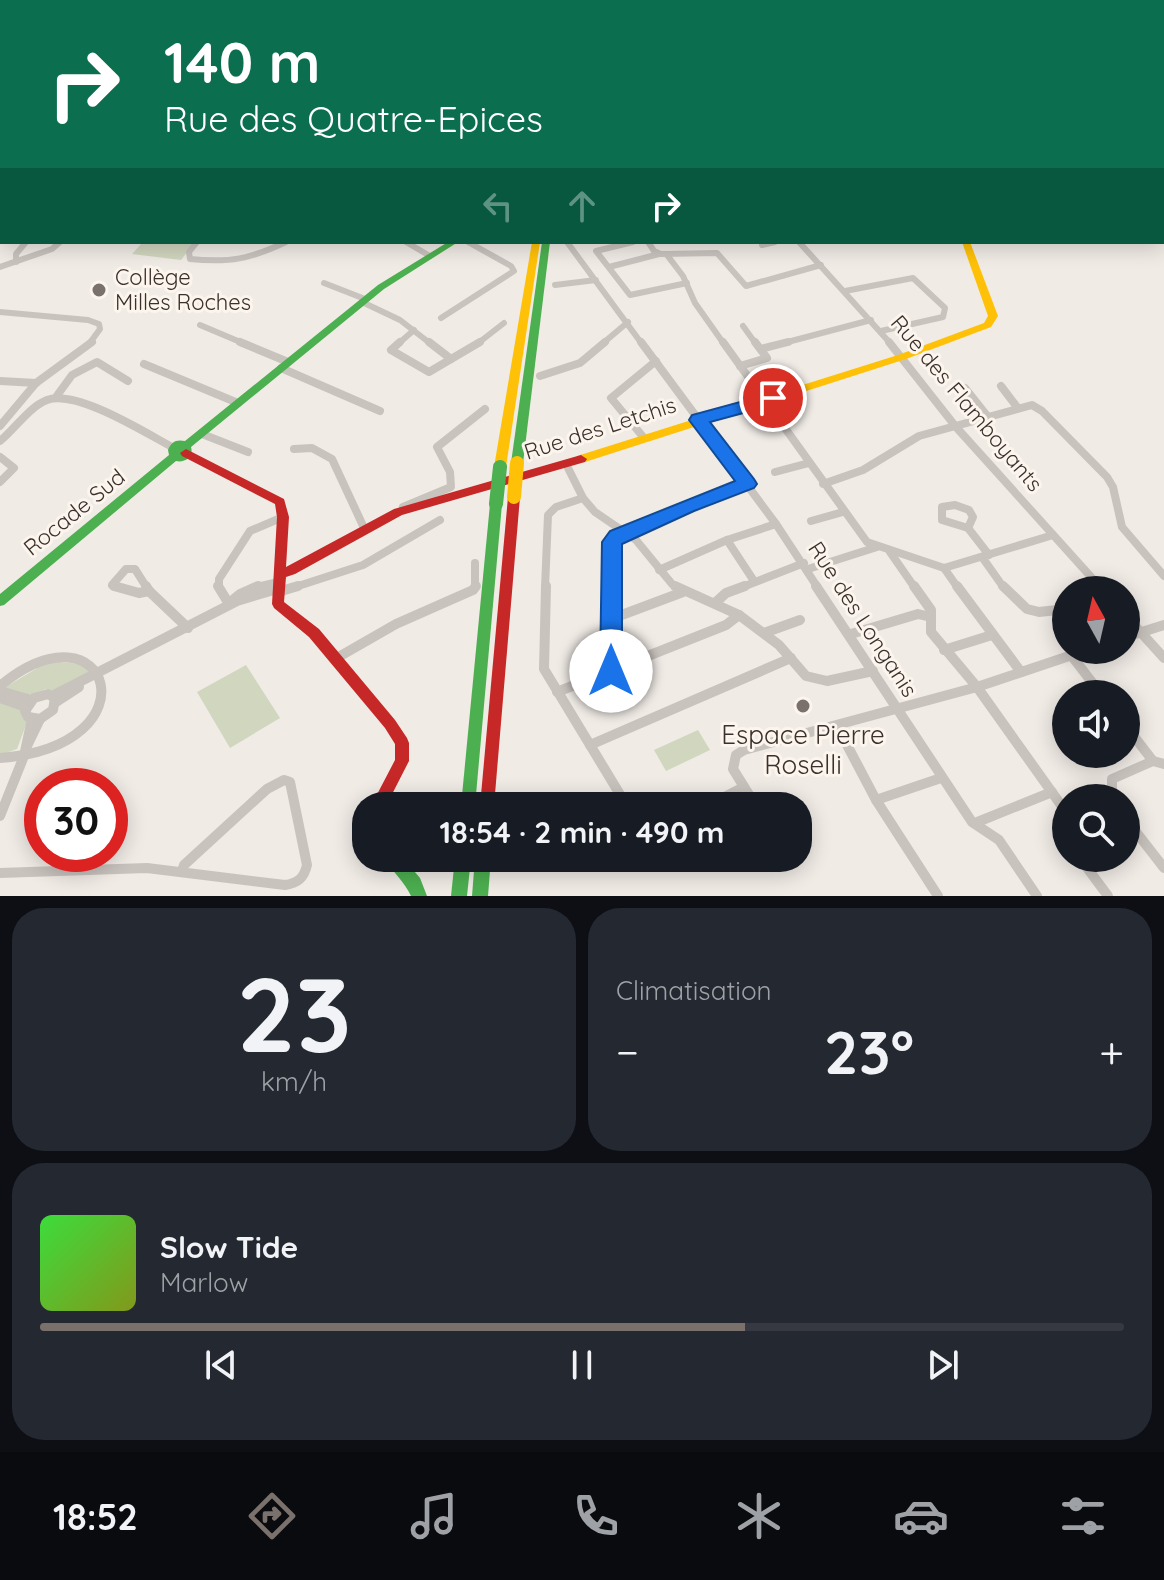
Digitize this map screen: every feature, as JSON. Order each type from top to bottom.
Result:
[{"type":"main road","name":"Rocade Sud","points":[[0,601],[363,300],[451,244]]},
{"type":"main road","points":[[469,792],[496,504],[527,244]]},
{"type":"main road","points":[[518,335],[536,244]]},
{"type":"main road","points":[[488,792],[517,463],[546,244]]},
{"type":"main road","name":"Rue des Letchis","points":[[278,584],[291,571],[398,512],[566,464],[765,401],[902,357],[988,325],[993,316],[967,244]]},
{"type":"main road","points":[[180,451],[274,497],[283,508],[277,601],[281,608],[314,633],[390,724],[402,743],[402,761],[385,792]]},
{"type":"main road","points":[[404,872],[419,896]]},
{"type":"main road","points":[[459,896],[462,872]]},
{"type":"main road","points":[[480,896],[482,872]]},
{"type":"street","points":[[1135,0],[1153,0]]},
{"type":"street","points":[[16,262],[16,254],[24,244]]},
{"type":"street","points":[[0,267],[52,249],[58,244]]},
{"type":"street","points":[[195,244],[189,252],[190,259],[241,263],[282,244]]},
{"type":"street","points":[[409,244],[430,256]]},
{"type":"street","points":[[441,318],[514,271],[511,266],[472,244]]},
{"type":"street","name":"Rue des Longanis","points":[[569,244],[806,566],[941,778],[975,823],[999,840],[1037,896]]},
{"type":"street","points":[[625,244],[596,251],[632,296],[687,283]]},
{"type":"street","points":[[649,244],[654,251],[664,254],[687,283],[695,303],[860,535],[877,547],[944,568],[1053,535]]},
{"type":"street","points":[[762,245],[766,244]]},
{"type":"street","name":"Rue des Flamboyants","points":[[801,244],[881,331],[956,427],[1090,576]]},
{"type":"street","points":[[609,267],[664,254],[717,253],[749,285],[821,265]]},
{"type":"street","points":[[845,291],[913,278],[945,308],[943,317],[881,331]]},
{"type":"street","points":[[555,285],[596,280]]},
{"type":"street","points":[[324,283],[395,317],[451,359]]},
{"type":"street","points":[[0,312],[88,320],[99,324],[99,335],[36,383],[0,426]]},
{"type":"street","points":[[761,349],[871,320]]},
{"type":"street","points":[[540,376],[580,363],[628,322]]},
{"type":"street","points":[[414,330],[391,350],[425,372],[433,371],[504,323]]},
{"type":"street","points":[[200,325],[380,411]]},
{"type":"street","points":[[740,366],[767,358],[743,326]]},
{"type":"street","points":[[644,438],[611,398],[656,361]]},
{"type":"street","points":[[56,397],[63,383],[88,364],[97,362],[128,381]]},
{"type":"street","points":[[144,364],[238,403]]},
{"type":"street","points":[[0,381],[36,383]]},
{"type":"street","points":[[1001,386],[1017,407]]},
{"type":"street","points":[[965,388],[988,417]]},
{"type":"street","points":[[0,441],[45,401],[56,397],[75,401],[180,451]]},
{"type":"street","points":[[823,484],[863,470],[919,436],[1017,407],[1037,407],[1102,470],[1113,487],[1122,527],[1164,576]]},
{"type":"street","points":[[398,512],[402,507],[451,487],[450,467],[438,454],[437,447],[485,409]]},
{"type":"street","points":[[202,434],[248,452]]},
{"type":"street","points":[[294,449],[312,448],[332,459],[365,530]]},
{"type":"street","points":[[0,457],[14,468],[0,482]]},
{"type":"street","points":[[775,472],[809,463]]},
{"type":"street","points":[[566,464],[583,498],[595,512],[636,540],[659,570],[683,592],[739,615],[764,633],[806,676],[817,680],[873,671]]},
{"type":"street","points":[[611,671],[610,549],[617,537],[748,484]]},
{"type":"street","points":[[583,498],[556,507],[548,515],[543,659],[557,692],[619,792]]},
{"type":"street","points":[[811,521],[843,512]]},
{"type":"street","points":[[229,604],[218,585],[219,579],[250,531],[283,517]]},
{"type":"street","points":[[54,699],[53,710],[36,719],[26,715],[28,704],[39,695],[54,699],[229,604],[278,584],[331,577],[375,559],[440,520]]},
{"type":"street","points":[[659,570],[727,540],[776,524]]},
{"type":"street","points":[[968,528],[1023,607],[1042,613],[1052,610]]},
{"type":"street","points":[[727,540],[754,581]]},
{"type":"street","points":[[715,603],[726,593],[754,581],[877,547]]},
{"type":"street","points":[[889,551],[927,603],[931,632],[977,687],[1052,792],[975,823]]},
{"type":"street","points":[[335,659],[396,624],[473,590],[476,586],[475,563]]},
{"type":"street","points":[[944,568],[1021,672]]},
{"type":"street","points":[[149,591],[139,593],[112,587],[126,569],[135,569],[149,591],[188,628]]},
{"type":"street","points":[[611,619],[683,592]]},
{"type":"street","points":[[851,634],[918,614],[931,617]]},
{"type":"street","points":[[557,692],[726,625],[739,615]]},
{"type":"street","points":[[764,633],[800,620]]},
{"type":"street","points":[[1164,625],[1141,632],[1164,658]]},
{"type":"street","points":[[944,650],[992,635]]},
{"type":"street","points":[[0,758],[56,747],[75,738],[100,705],[103,689],[93,678],[92,665],[79,658],[63,656],[27,666],[0,688],[28,704]]},
{"type":"street","points":[[590,745],[791,658]]},
{"type":"street","points":[[745,792],[733,769],[736,755],[977,687],[1052,661]]},
{"type":"street","points":[[1078,664],[1090,680]]},
{"type":"street","points":[[0,698],[28,704]]},
{"type":"street","points":[[0,816],[32,741],[36,719]]},
{"type":"street","points":[[837,726],[876,800],[938,896]]},
{"type":"street","points":[[1111,784],[1112,779],[1159,762],[1140,741]]},
{"type":"street","points":[[876,800],[941,778]]},
{"type":"street","points":[[0,873],[147,868],[285,885],[300,880],[307,865],[290,782],[284,780],[267,789],[184,865],[182,871]]},
{"type":"street","points":[[734,792],[742,788]]},
{"type":"street","points":[[1140,841],[1163,866]]},
{"type":"street","points":[[1090,872],[1108,896]]},
{"type":"green space","points":[[141,244],[193,244],[181,260],[132,254]]},
{"type":"green space","points":[[49,661],[81,664],[89,672],[56,691],[46,689],[27,696],[4,688]]},
{"type":"green space","points":[[246,665],[280,718],[230,748],[197,692]]},
{"type":"green space","points":[[0,700],[19,707],[27,722],[17,749],[0,755]]},
{"type":"green space","points":[[698,730],[710,750],[666,771],[654,750]]},
{"type":"traffic: fast","points":[[186,446],[381,287],[451,244]]},
{"type":"traffic: fast","points":[[517,463],[546,244]]},
{"type":"traffic: fast","points":[[180,444],[187,451],[180,458],[173,451],[180,444]]},
{"type":"traffic: fast","points":[[0,601],[175,456]]},
{"type":"traffic: fast","points":[[496,504],[500,467]]},
{"type":"traffic: fast","points":[[469,792],[496,504]]},
{"type":"traffic: fast","points":[[404,872],[419,896]]},
{"type":"traffic: fast","points":[[459,896],[462,872]]},
{"type":"traffic: fast","points":[[480,896],[482,872]]},
{"type":"traffic: slow","points":[[500,467],[536,244]]},
{"type":"traffic: slow","points":[[581,459],[902,357],[988,325],[993,316],[967,244]]},
{"type":"traffic: slow","points":[[514,497],[517,463]]},
{"type":"traffic: jam","points":[[186,453],[280,502],[283,517],[278,604],[314,633],[390,724],[402,743],[402,761],[385,792]]},
{"type":"traffic: jam","points":[[279,574],[291,571],[398,512],[581,459]]},
{"type":"traffic: jam","points":[[488,792],[514,497]]},
{"type":"place","name":"Collège Milles Roches","points":[[99,290]]},
{"type":"place","name":"Espace Pierre Roselli","points":[[803,706]]},
{"type":"route","points":[[611,671],[612,542],[687,506],[748,484],[698,420],[773,398]]}]
